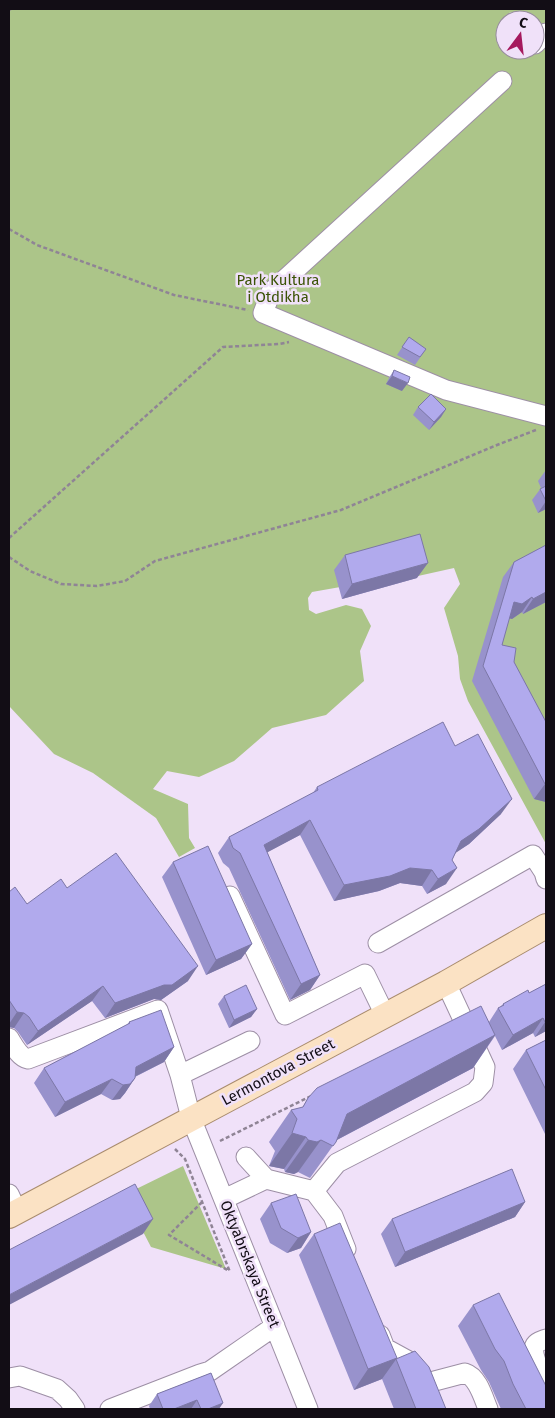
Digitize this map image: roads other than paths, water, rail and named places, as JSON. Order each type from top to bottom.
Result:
[{"type":"main road","name":"Lermontova Street","points":[[12,1207],[192,1118],[446,983],[546,926]]},
{"type":"street","points":[[502,81],[270,292],[263,313],[446,390],[542,423]]},
{"type":"street","points":[[378,944],[533,855],[544,872],[546,879]]},
{"type":"street","points":[[223,882],[285,1015],[364,974],[385,1015]]},
{"type":"street","points":[[314,1191],[337,1163],[476,1092],[483,1083],[485,1067],[446,983]]},
{"type":"street","name":"Oktyabrskaya Street","points":[[9,1038],[21,1056],[28,1059],[158,1010],[192,1118],[308,1409]]},
{"type":"street","points":[[180,1075],[250,1041]]},
{"type":"street","points":[[246,1157],[266,1179],[314,1191],[333,1216],[354,1269]]},
{"type":"street","points":[[224,1199],[266,1179]]},
{"type":"street","points":[[375,1321],[385,1348],[407,1360],[431,1392],[464,1373],[470,1374],[474,1378],[488,1409]]},
{"type":"street","points":[[110,1409],[210,1371],[275,1326]]},
{"type":"street","points":[[546,1339],[537,1342],[534,1348],[535,1358],[546,1386]]},
{"type":"street","points":[[9,1378],[20,1376],[57,1389],[75,1409]]},
{"type":"park label","name":"Park Kultura i Otdikha","points":[[278,288]]}]
